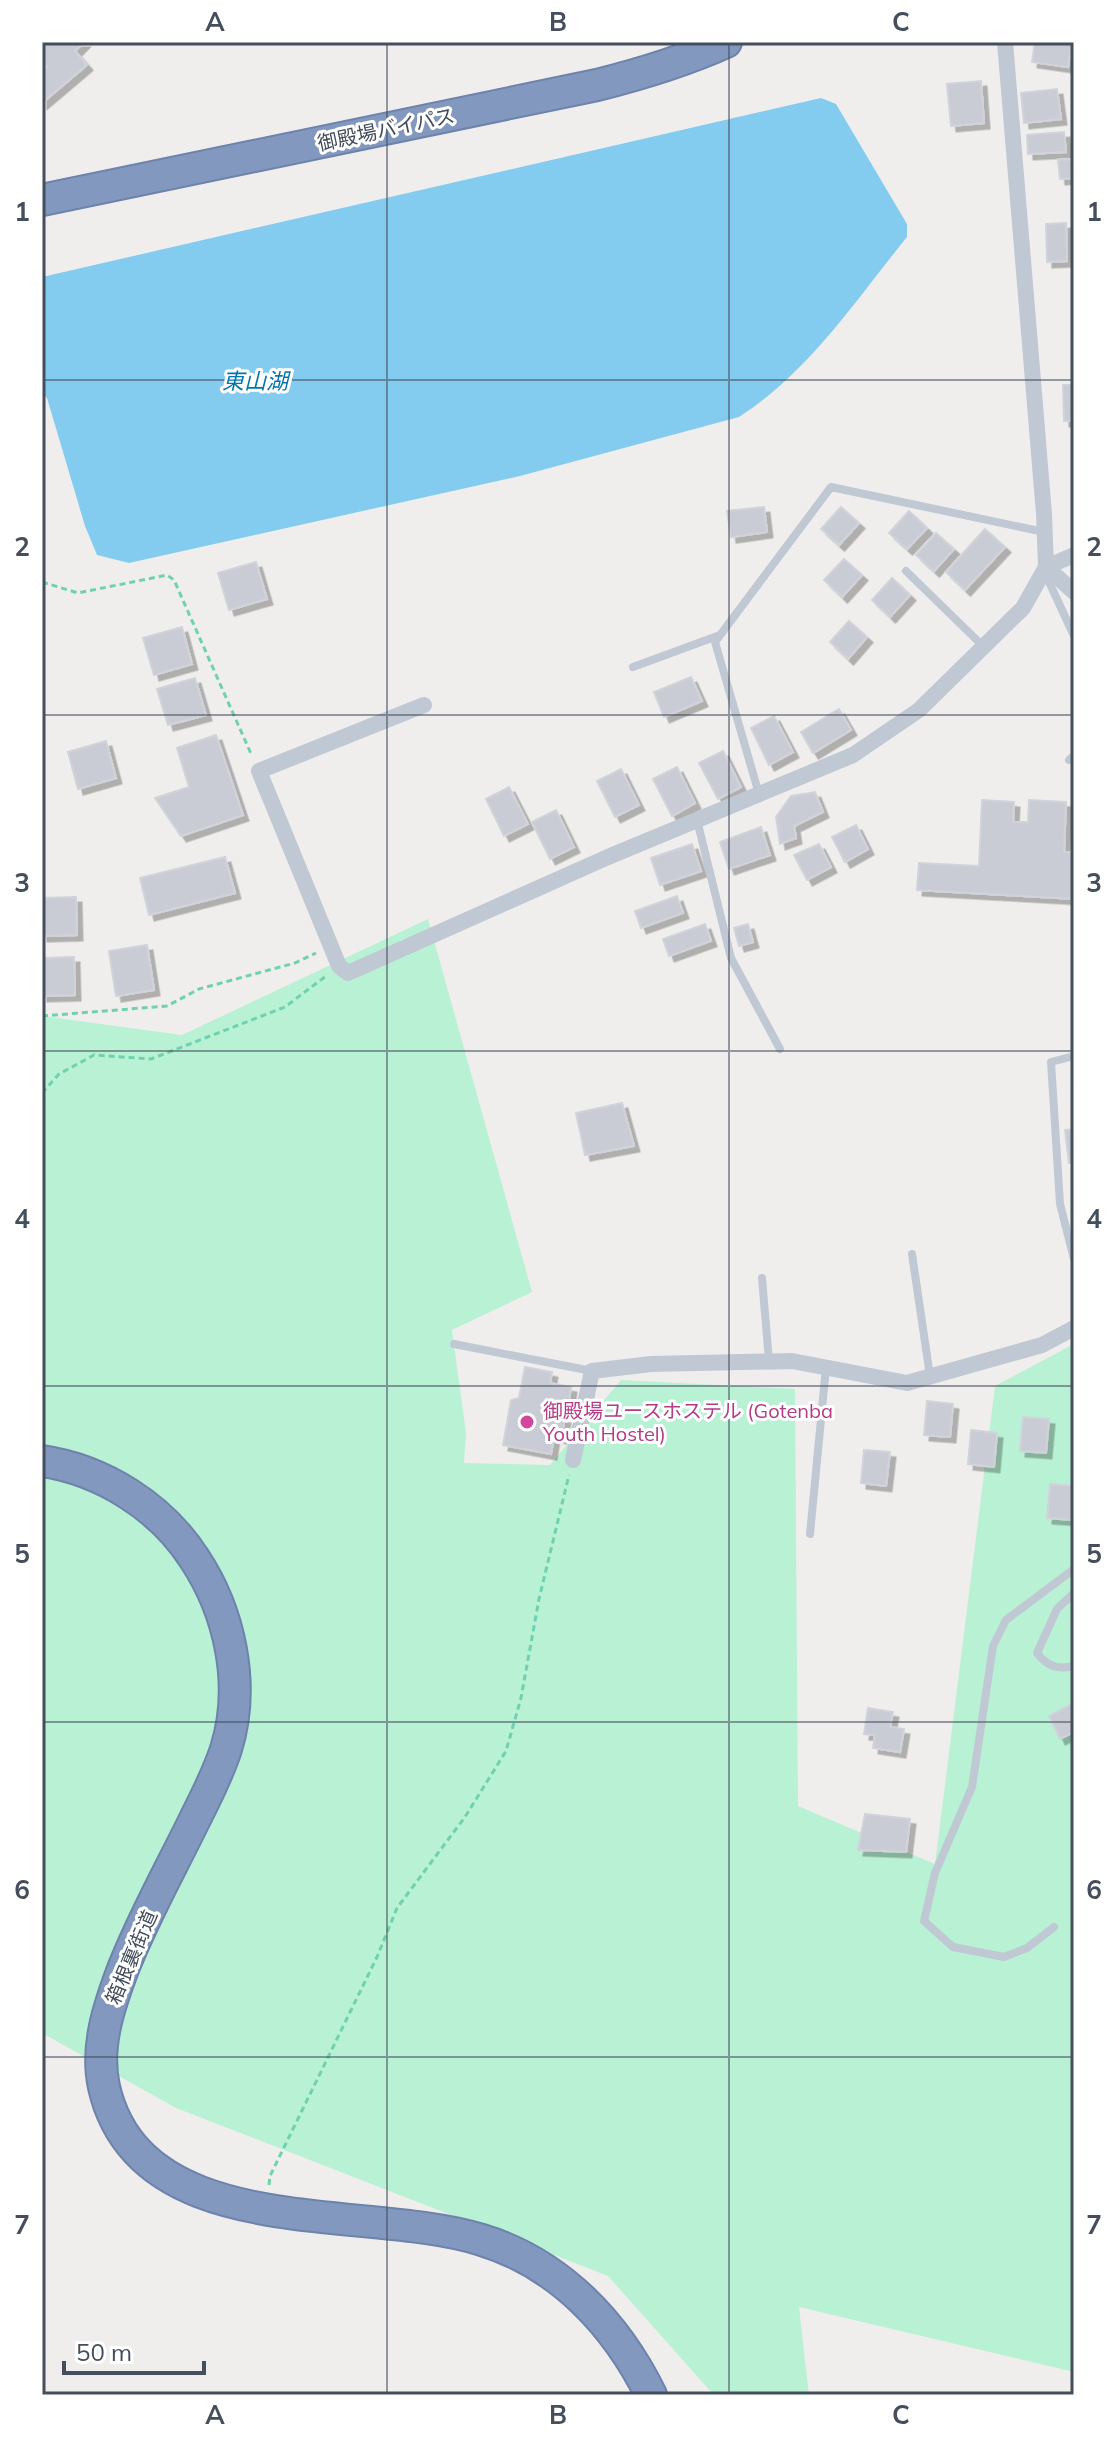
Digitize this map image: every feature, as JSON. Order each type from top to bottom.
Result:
[{"type":"highway","name":"御殿場バイパス","points":[[42,200],[597,85],[666,66],[726,42]]},
{"type":"highway","name":"箱根裏街道","points":[[42,1461],[90,1475],[126,1492],[158,1514],[184,1542],[205,1574],[221,1608],[230,1641],[234,1677],[233,1713],[226,1748],[212,1784],[130,1952],[106,2023],[101,2055],[104,2087],[115,2118],[132,2146],[155,2168],[182,2186],[221,2199],[265,2209],[439,2230],[483,2240],[521,2256],[556,2277],[589,2305],[616,2335],[637,2366],[651,2395]]},
{"type":"street","points":[[424,705],[259,771],[330,946],[339,966],[348,973],[853,755],[919,710],[1023,608],[1045,569],[1045,532],[1005,42]]},
{"type":"street","points":[[1045,569],[1074,555]]},
{"type":"street","points":[[1045,569],[1074,592]]},
{"type":"street","points":[[573,1460],[592,1371],[651,1364],[792,1361],[907,1383],[1042,1345],[1074,1328]]},
{"type":"lane","points":[[759,794],[715,642],[831,487],[1045,532]]},
{"type":"lane","points":[[1045,569],[1074,636]]},
{"type":"lane","points":[[906,571],[984,647]]},
{"type":"lane","points":[[633,667],[721,635]]},
{"type":"lane","points":[[697,820],[731,958],[780,1049]]},
{"type":"lane","points":[[1074,1056],[1051,1062],[1060,1204],[1074,1259]]},
{"type":"lane","points":[[912,1254],[930,1376]]},
{"type":"lane","points":[[762,1278],[769,1361]]},
{"type":"lane","points":[[454,1344],[592,1371]]},
{"type":"lane","points":[[810,1534],[826,1367]]},
{"type":"lane","points":[[1054,1927],[1027,1948],[1004,1957],[953,1947],[924,1921],[935,1873],[972,1787],[993,1646],[1006,1620],[1074,1569]]},
{"type":"lane","points":[[1074,1593],[1057,1609],[1037,1653],[1045,1663],[1053,1666],[1062,1669],[1074,1666]]},
{"type":"path","points":[[42,582],[78,593],[167,575],[174,580],[259,771]]},
{"type":"path","points":[[42,1016],[167,1006],[199,989],[295,963],[330,946]]},
{"type":"path","points":[[42,1093],[59,1074],[94,1055],[151,1059],[285,1007],[339,966]]},
{"type":"path","points":[[265,2209],[270,2176],[377,1957],[397,1908],[465,1817],[506,1751],[521,1698],[539,1599],[573,1460]]},
{"type":"green space","points":[[428,919],[532,1292],[452,1330],[466,1433],[464,1463],[550,1465],[621,1380],[795,1389],[798,1806],[935,1864],[995,1386],[1074,1344],[1074,2372],[799,2307],[809,2395],[712,2393],[608,2276],[176,2108],[42,2033],[42,1016],[182,1035]]},
{"type":"water","name":"東山湖","points":[[821,98],[836,104],[907,224],[907,237],[809,357],[764,399],[739,417],[520,476],[129,563],[97,555],[85,526],[47,398],[42,393],[42,277]]},
{"type":"building","points":[[42,42],[84,42],[75,51],[87,65],[42,103],[42,71],[47,67],[42,60]]},
{"type":"building","points":[[1035,42],[1072,42],[1068,67],[1032,62]]},
{"type":"building","points":[[981,81],[984,123],[951,126],[947,84]]},
{"type":"building","points":[[1057,89],[1061,119],[1024,123],[1021,93]]},
{"type":"building","points":[[1064,132],[1066,152],[1028,154],[1027,135]]},
{"type":"building","points":[[1074,159],[1074,178],[1060,179],[1058,160]]},
{"type":"building","points":[[1066,223],[1067,261],[1047,262],[1046,224]]},
{"type":"building","points":[[1063,385],[1074,385],[1074,421],[1064,421]]},
{"type":"building","points":[[764,507],[767,532],[731,537],[727,511]]},
{"type":"building","points":[[841,507],[859,523],[839,545],[821,529]]},
{"type":"building","points":[[909,511],[927,528],[907,549],[889,533]]},
{"type":"building","points":[[985,529],[1005,547],[965,590],[946,572]]},
{"type":"building","points":[[936,533],[954,549],[934,571],[916,555]]},
{"type":"building","points":[[844,559],[862,575],[842,597],[824,580]]},
{"type":"building","points":[[256,562],[267,599],[229,610],[218,573]]},
{"type":"building","points":[[892,578],[910,595],[890,617],[872,600]]},
{"type":"building","points":[[849,621],[867,637],[848,659],[830,642]]},
{"type":"building","points":[[182,627],[192,664],[154,675],[143,638]]},
{"type":"building","points":[[691,677],[702,701],[664,717],[654,692]]},
{"type":"building","points":[[195,678],[206,715],[168,725],[157,689]]},
{"type":"building","points":[[839,709],[851,730],[813,753],[801,732]]},
{"type":"building","points":[[774,716],[793,752],[769,765],[751,728]]},
{"type":"building","points":[[216,735],[243,815],[181,836],[155,798],[189,787],[177,748]]},
{"type":"building","points":[[106,741],[116,778],[78,789],[68,752]]},
{"type":"building","points":[[723,751],[741,787],[718,799],[699,763]]},
{"type":"building","points":[[677,767],[695,803],[672,816],[653,779]]},
{"type":"building","points":[[621,769],[639,805],[615,817],[597,781]]},
{"type":"building","points":[[509,787],[528,824],[504,836],[486,799]]},
{"type":"building","points":[[815,792],[823,812],[794,826],[796,838],[780,844],[776,817],[791,796]]},
{"type":"building","points":[[982,800],[1014,802],[1013,822],[1028,822],[1029,800],[1066,802],[1064,852],[1074,852],[1074,899],[917,890],[919,863],[979,866]]},
{"type":"building","points":[[556,810],[574,847],[550,859],[532,822]]},
{"type":"building","points":[[856,825],[868,849],[845,862],[832,837]]},
{"type":"building","points":[[761,827],[770,855],[729,869],[720,842]]},
{"type":"building","points":[[692,844],[701,871],[660,885],[651,858]]},
{"type":"building","points":[[819,844],[831,867],[807,880],[794,855]]},
{"type":"building","points":[[225,857],[235,893],[149,915],[140,878]]},
{"type":"building","points":[[677,896],[683,913],[641,928],[635,911]]},
{"type":"building","points":[[76,897],[77,935],[42,936],[42,898]]},
{"type":"building","points":[[705,924],[711,941],[669,956],[663,939]]},
{"type":"building","points":[[748,924],[753,942],[739,946],[734,928]]},
{"type":"building","points":[[147,945],[154,990],[116,996],[109,951]]},
{"type":"building","points":[[74,957],[75,995],[42,996],[42,958]]},
{"type":"building","points":[[622,1103],[634,1146],[585,1155],[576,1113]]},
{"type":"building","points":[[1074,1129],[1074,1163],[1069,1163],[1065,1130]]},
{"type":"building","points":[[525,1367],[552,1372],[550,1383],[571,1387],[568,1406],[561,1404],[559,1417],[565,1418],[561,1438],[554,1436],[551,1454],[503,1445],[511,1400],[519,1398]]},
{"type":"building","points":[[927,1401],[953,1404],[950,1437],[924,1435]]},
{"type":"building","points":[[1023,1417],[1049,1419],[1046,1453],[1020,1451]]},
{"type":"building","points":[[971,1430],[997,1433],[994,1467],[968,1464]]},
{"type":"building","points":[[864,1450],[890,1452],[886,1486],[861,1483]]},
{"type":"building","points":[[1050,1484],[1074,1486],[1072,1520],[1047,1518]]},
{"type":"building","points":[[1074,1703],[1074,1732],[1060,1739],[1049,1716]]},
{"type":"building","points":[[868,1708],[893,1712],[890,1727],[904,1729],[900,1752],[873,1748],[875,1735],[864,1734]]},
{"type":"building","points":[[865,1814],[910,1819],[906,1852],[858,1850]]},
{"type":"place","name":"御殿場ユースホステル (Gotenba Youth Hostel)","points":[[527,1422]]}]
